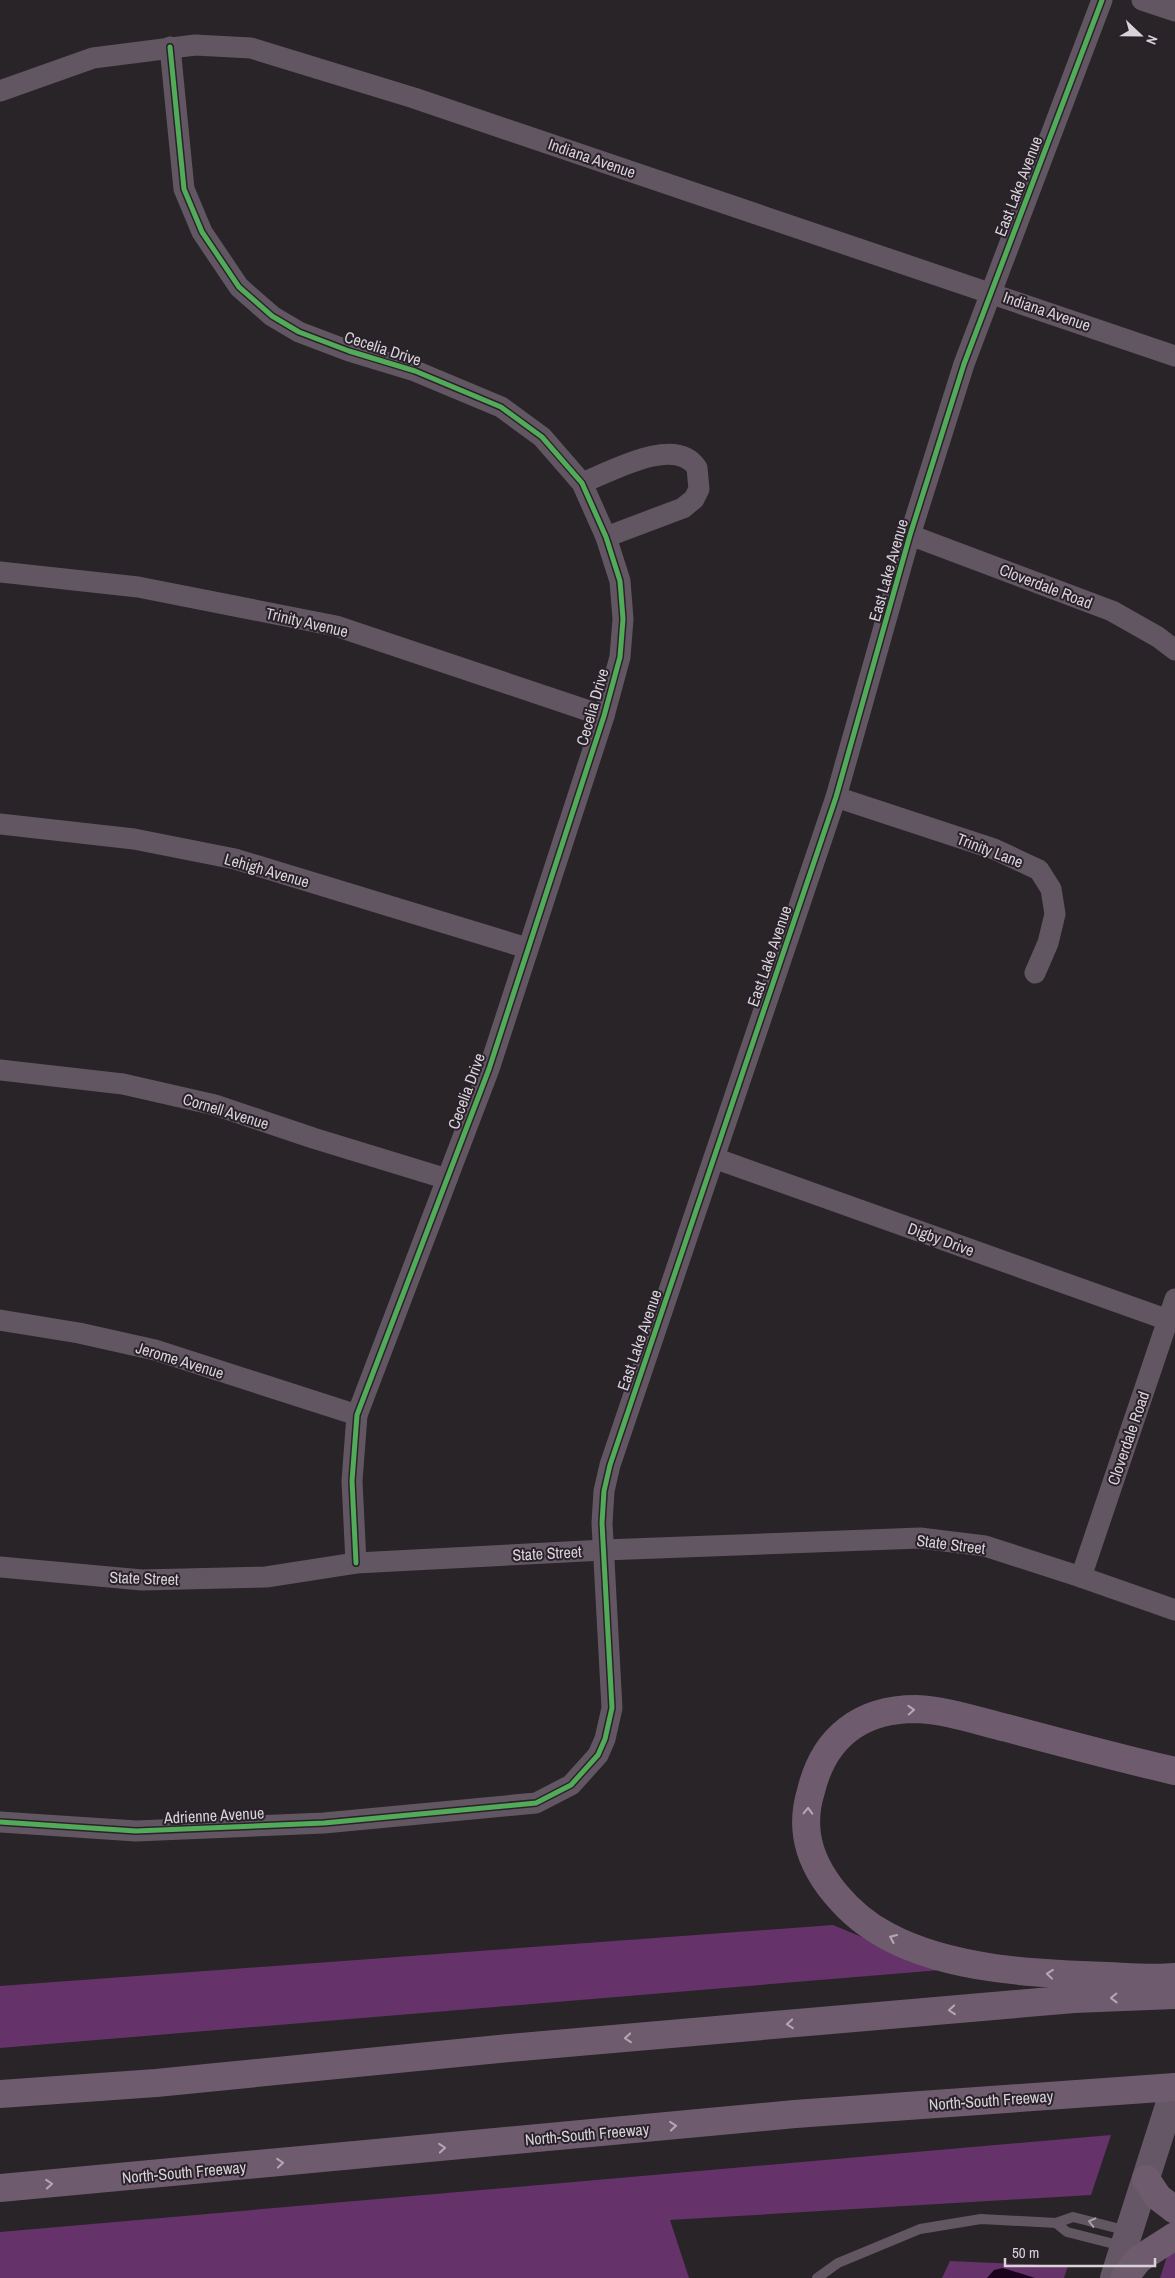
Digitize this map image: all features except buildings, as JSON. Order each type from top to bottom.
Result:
[{"type":"highway","points":[[1170,1986],[1002,1969],[964,1962],[922,1950],[887,1936],[859,1917],[834,1892],[817,1865],[807,1835],[808,1803],[814,1776],[825,1752],[844,1731],[864,1719],[884,1712],[917,1709],[960,1716],[1174,1771]]},
{"type":"highway","points":[[0,2094],[156,2083],[499,2049],[1065,2000],[1170,1986]]},
{"type":"highway","name":"North-South Freeway","points":[[0,2188],[795,2114],[1175,2087]]},
{"type":"highway","points":[[1146,2179],[1158,2197],[1175,2210]]},
{"type":"highway","points":[[1124,2278],[1139,2259],[1175,2236]]},
{"type":"main road","points":[[1114,2278],[1175,2087]]},
{"type":"street","name":"East Lake Avenue","points":[[429,1813],[536,1803],[571,1785],[598,1755],[605,1739],[612,1708],[602,1515],[604,1491],[610,1465],[836,797],[910,535],[964,364],[1102,0]]},
{"type":"street","points":[[1142,0],[1175,12]]},
{"type":"street","name":"Indiana Avenue","points":[[0,91],[93,58],[195,45],[251,48],[414,98],[991,292],[1175,356]]},
{"type":"street","name":"Cecelia Drive","points":[[170,47],[184,189],[202,232],[240,287],[272,316],[299,332],[349,351],[415,371],[501,407],[542,437],[582,483],[606,537],[620,581],[623,620],[620,656],[604,716],[489,1069],[357,1415],[352,1481],[356,1563]]},
{"type":"street","points":[[582,483],[654,454],[678,453],[697,468],[699,489],[694,499],[683,508],[606,537]]},
{"type":"street","name":"Cloverdale Road","points":[[910,535],[1112,612],[1158,637],[1175,650]]},
{"type":"street","name":"Trinity Avenue","points":[[0,572],[138,587],[336,626],[604,716]]},
{"type":"street","name":"Trinity Lane","points":[[836,797],[994,848],[1039,870],[1051,889],[1056,914],[1048,943],[1035,973]]},
{"type":"street","name":"Lehigh Avenue","points":[[0,824],[134,839],[235,859],[527,948]]},
{"type":"street","name":"Cornell Avenue","points":[[0,1070],[123,1084],[215,1105],[313,1138],[447,1179]]},
{"type":"street","name":"Digby Drive","points":[[714,1158],[1168,1320]]},
{"type":"street","name":"Cloverdale Road","points":[[1081,1577],[1175,1299]]},
{"type":"street","name":"Jerome Avenue","points":[[0,1320],[79,1333],[154,1350],[357,1415]]},
{"type":"street","name":"State Street","points":[[0,1567],[142,1580],[266,1576],[356,1563],[604,1550],[920,1538],[985,1546],[1175,1610]]},
{"type":"street","name":"Adrienne Avenue","points":[[0,1822],[136,1831],[324,1823],[429,1813]]},
{"type":"lane","points":[[817,2278],[838,2263],[920,2229],[981,2219],[1056,2224],[1073,2217],[1127,2239]]},
{"type":"lane","points":[[1056,2224],[1067,2232],[1127,2239]]},
{"type":"shaded area","points":[[833,1925],[941,1970],[0,2048],[0,1986]]},
{"type":"shaded area","points":[[1111,2135],[1091,2195],[670,2220],[689,2278],[0,2278],[0,2232]]},
{"type":"shaded area","points":[[1172,2241],[1175,2242],[1175,2278],[1160,2278]]},
{"type":"shaded area","points":[[950,2261],[1068,2266],[1064,2278],[942,2278]]},
{"type":"shaded area","points":[[1003,2268],[1035,2278],[987,2278],[994,2270]]},
{"type":"cycle path","points":[[0,1822],[136,1831],[324,1823],[536,1803],[571,1785],[598,1755],[605,1739],[612,1708],[602,1523],[604,1491],[610,1465],[836,797],[910,535],[964,364],[1102,0]]},
{"type":"cycle path","points":[[170,47],[184,189],[202,232],[239,287],[272,316],[299,332],[349,351],[415,371],[501,407],[542,437],[582,483],[606,537],[620,581],[623,619],[620,657],[604,716],[489,1069],[357,1415],[352,1481],[356,1563]]}]
